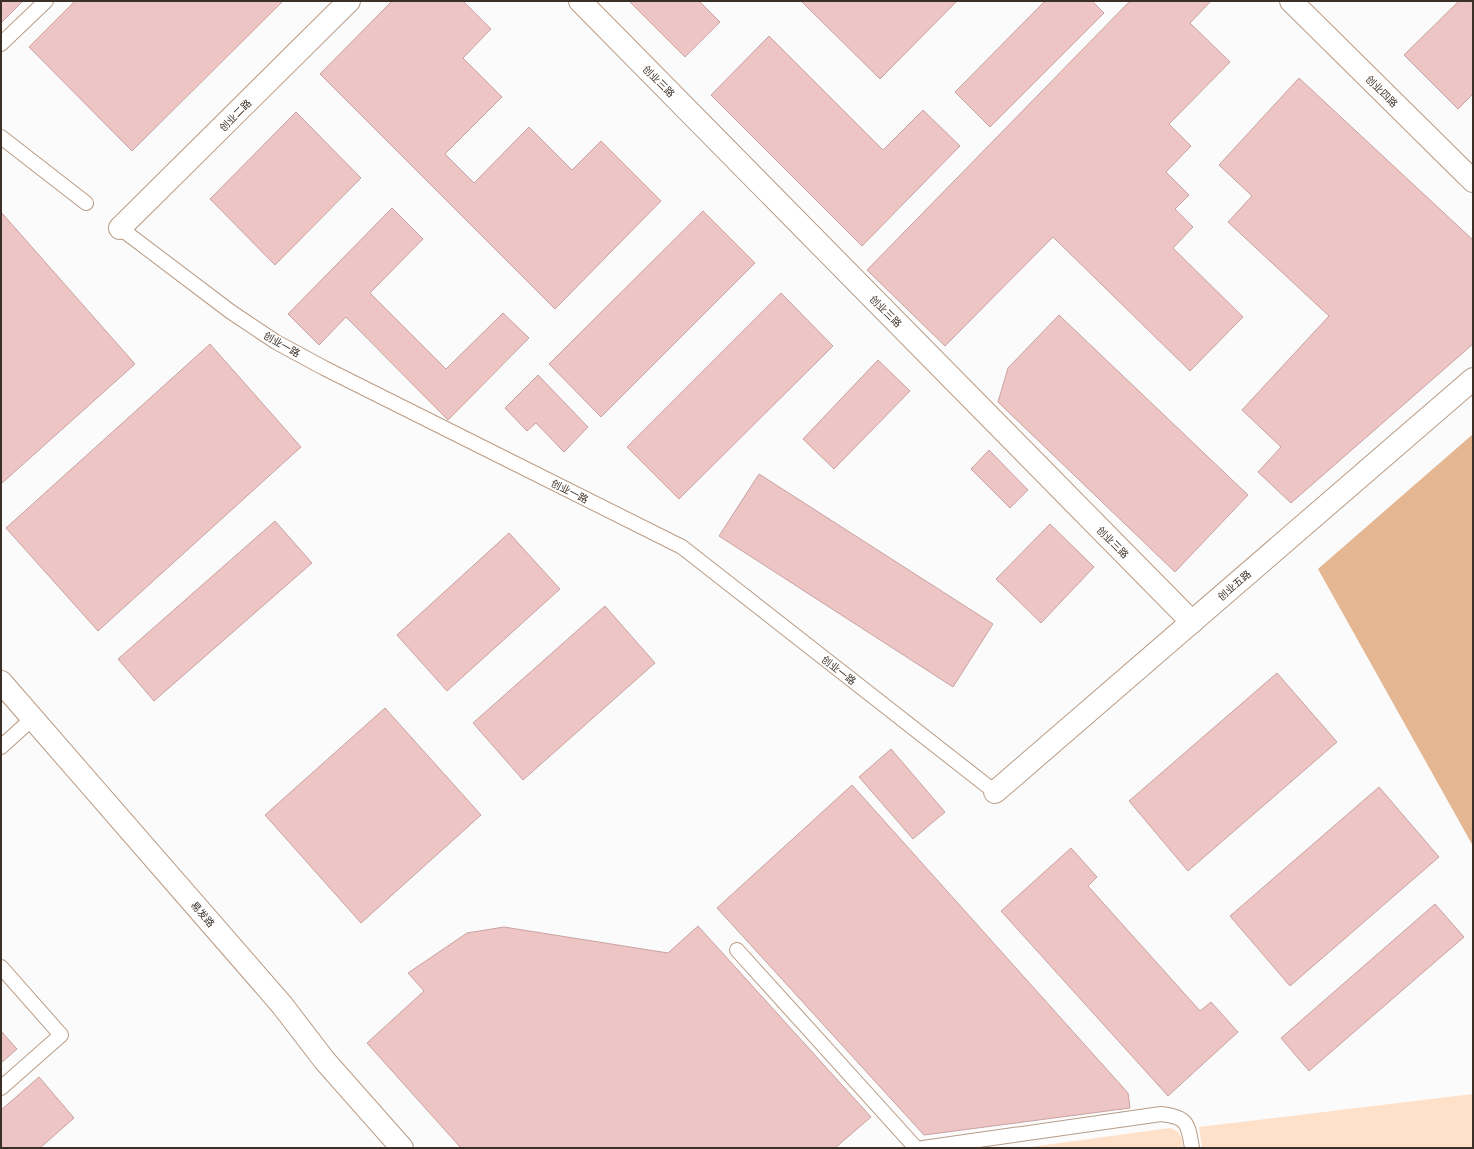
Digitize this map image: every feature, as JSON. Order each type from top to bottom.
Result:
[{"type":"street","name":"创业二路","points":[[120,228],[349,1]]},
{"type":"street","name":"创业三路","points":[[580,1],[1192,622]]},
{"type":"street","name":"创业四路","points":[[1291,1],[1473,181]]},
{"type":"street","name":"创业五路","points":[[995,792],[1473,378]]},
{"type":"street","name":"易发路","points":[[1,682],[282,1005],[325,1061],[396,1144]]},
{"type":"lane","points":[[1,44],[46,1]]},
{"type":"lane","points":[[1,137],[86,203]]},
{"type":"lane","name":"创业一路","points":[[120,228],[231,312],[276,342],[682,547],[995,792]]},
{"type":"lane","points":[[1,747],[33,718]]},
{"type":"lane","points":[[738,950],[916,1148]]},
{"type":"lane","points":[[1,967],[61,1035],[1,1088]]},
{"type":"lane","points":[[923,1148],[1161,1114],[1174,1115],[1183,1119],[1188,1128],[1192,1148]]},
{"type":"shaded area","points":[[1473,434],[1473,846],[1318,569]]},
{"type":"shaded area","points":[[1473,1094],[1473,1148],[1202,1148],[1199,1127]]},
{"type":"shaded area","points":[[1170,1128],[1179,1133],[1183,1148],[1023,1148]]},
{"type":"building","points":[[1,1],[23,1],[1,23]]},
{"type":"building","points":[[75,1],[283,1],[132,151],[29,47]]},
{"type":"building","points":[[392,1],[463,1],[491,29],[463,58],[502,97],[445,154],[474,183],[529,127],[572,170],[601,141],[661,201],[555,309],[320,74]]},
{"type":"building","points":[[629,1],[699,1],[720,22],[685,57]]},
{"type":"building","points":[[801,1],[957,1],[880,79]]},
{"type":"building","points":[[1045,1],[1092,1],[1104,13],[990,127],[955,92]]},
{"type":"building","points":[[1130,1],[1211,1],[1190,23],[1230,62],[1169,124],[1191,146],[1166,172],[1189,195],[1175,209],[1193,227],[1173,248],[1243,317],[1190,371],[1053,237],[945,346],[867,270]]},
{"type":"building","points":[[1459,1],[1473,1],[1473,94],[1458,109],[1404,55]]},
{"type":"building","points":[[769,36],[883,150],[923,110],[960,146],[862,246],[711,95]]},
{"type":"building","points":[[1299,78],[1473,240],[1473,344],[1291,503],[1258,472],[1281,447],[1242,410],[1329,316],[1228,222],[1252,196],[1219,165]]},
{"type":"building","points":[[296,112],[361,178],[275,265],[210,199]]},
{"type":"building","points":[[392,208],[423,239],[370,293],[446,369],[503,313],[529,338],[448,420],[346,317],[319,345],[288,314]]},
{"type":"building","points":[[703,211],[755,263],[601,417],[549,364]]},
{"type":"building","points":[[1,212],[135,364],[1,484]]},
{"type":"building","points":[[781,293],[833,346],[679,499],[627,447]]},
{"type":"building","points":[[1059,315],[1248,495],[1175,572],[998,402],[1008,368]]},
{"type":"building","points":[[210,344],[301,447],[98,631],[6,528]]},
{"type":"building","points":[[878,360],[910,391],[834,469],[803,439]]},
{"type":"building","points":[[538,375],[588,427],[564,452],[536,423],[527,431],[505,408]]},
{"type":"building","points":[[989,450],[1028,490],[1010,508],[971,469]]},
{"type":"building","points":[[759,474],[993,624],[953,687],[719,536]]},
{"type":"building","points":[[275,521],[312,563],[154,701],[118,659]]},
{"type":"building","points":[[1050,524],[1094,567],[1041,623],[996,579]]},
{"type":"building","points":[[509,533],[560,589],[447,691],[397,635]]},
{"type":"building","points":[[605,606],[655,663],[523,780],[473,723]]},
{"type":"building","points":[[1277,673],[1337,742],[1188,871],[1129,801]]},
{"type":"building","points":[[385,708],[481,815],[361,923],[265,815]]},
{"type":"building","points":[[891,749],[945,812],[913,839],[859,777]]},
{"type":"building","points":[[852,785],[1128,1093],[1130,1108],[924,1135],[717,908]]},
{"type":"building","points":[[1379,787],[1439,857],[1290,986],[1230,916]]},
{"type":"building","points":[[1071,848],[1097,877],[1088,886],[1200,1011],[1211,1002],[1238,1032],[1168,1096],[1001,911]]},
{"type":"building","points":[[1435,904],[1464,937],[1309,1071],[1281,1038]]},
{"type":"building","points":[[698,926],[871,1117],[835,1148],[461,1148],[367,1043],[424,991],[408,973],[467,933],[504,927],[668,953]]},
{"type":"building","points":[[1,1031],[17,1049],[1,1063]]},
{"type":"building","points":[[39,1077],[74,1118],[40,1148],[1,1148],[1,1110]]}]
